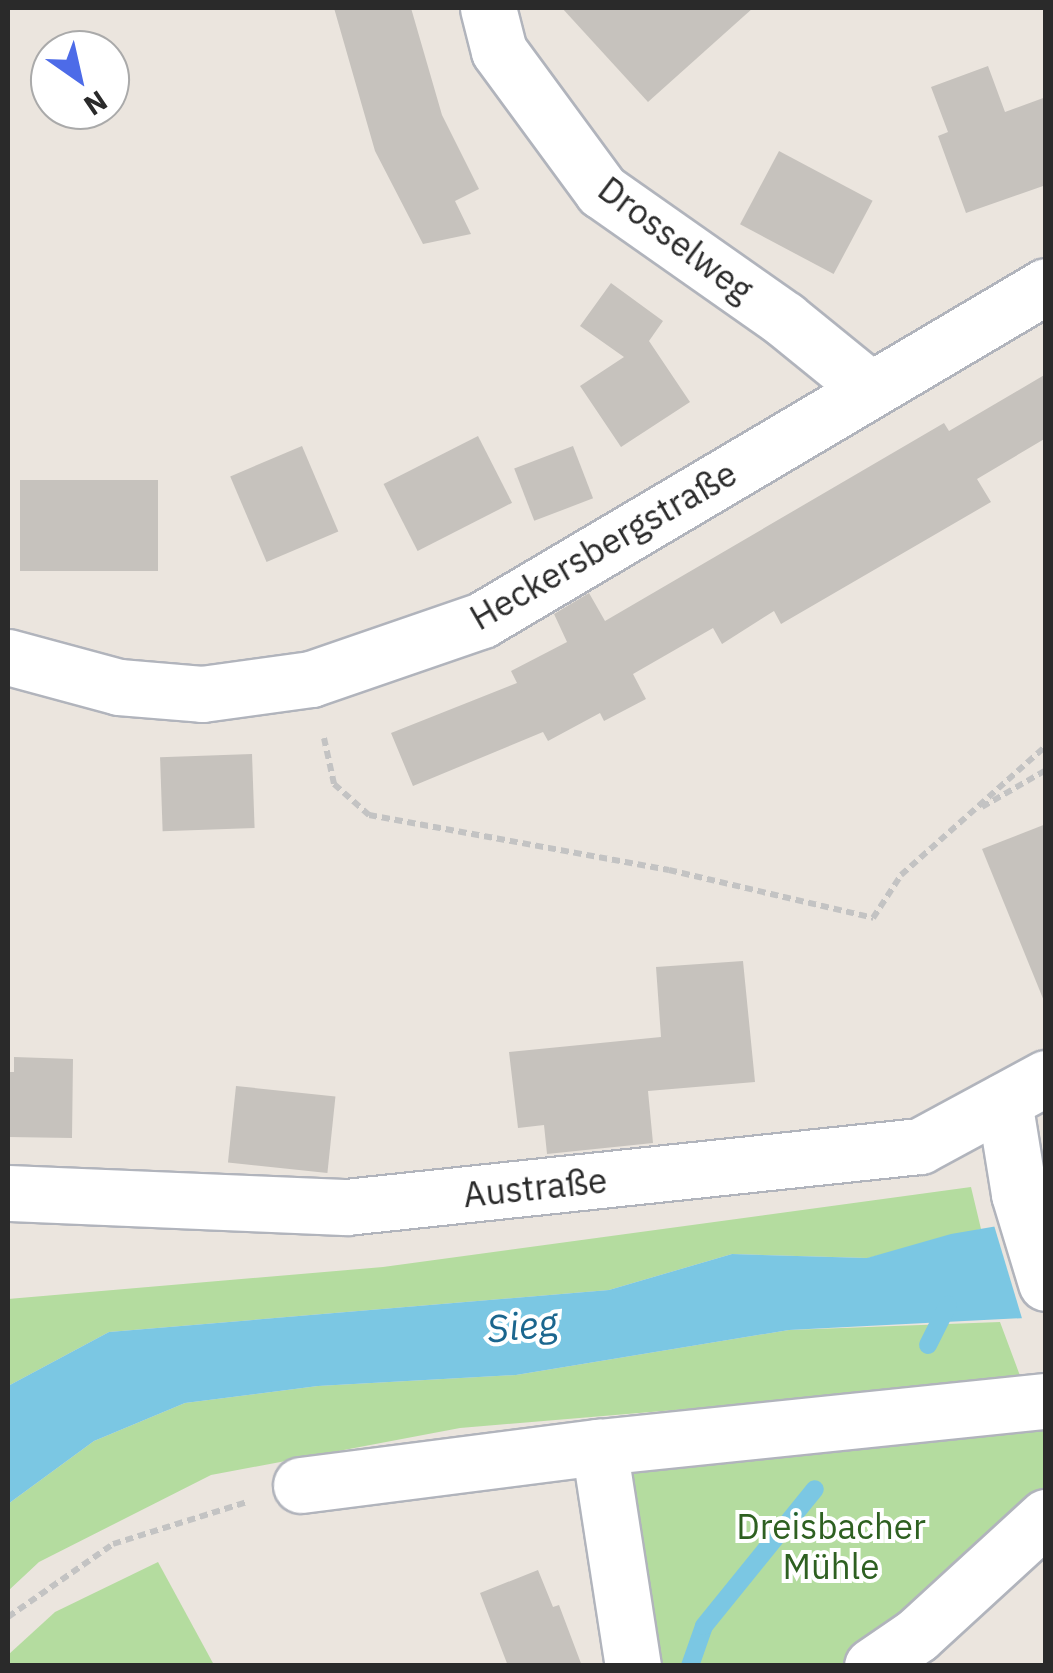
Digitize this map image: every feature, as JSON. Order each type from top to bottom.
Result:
[{"type":"street","name":"Drosselweg","points":[[488,8],[500,52],[602,191],[784,319],[870,390]]},
{"type":"street","name":"Heckersbergstraße","points":[[8,657],[118,687],[202,694],[311,678],[482,620],[1046,286]]},
{"type":"street","name":"Austraße","points":[[8,1193],[346,1207],[920,1146],[1025,1090]]},
{"type":"street","points":[[1025,1090],[1019,1194],[1046,1283]]},
{"type":"street","points":[[301,1486],[599,1447],[1046,1401]]},
{"type":"street","points":[[599,1447],[633,1666]]},
{"type":"street","points":[[872,1666],[917,1636],[1046,1518]]},
{"type":"path","points":[[334,784],[369,815],[669,870],[873,918],[900,874],[1046,746]]},
{"type":"path","points":[[970,814],[1046,770]]},
{"type":"path","points":[[8,1616],[113,1544],[301,1486]]},
{"type":"green space","points":[[971,1187],[981,1229],[868,1258],[732,1254],[609,1290],[109,1332],[8,1386],[8,1299],[383,1267]]},
{"type":"green space","points":[[1000,1322],[1022,1381],[460,1428],[211,1475],[39,1562],[8,1591],[8,1504],[94,1441],[185,1403],[318,1386],[516,1375],[789,1330]]},
{"type":"green space","name":"Dreisbacher Mühle","points":[[1045,1401],[1045,1517],[872,1665],[633,1665],[599,1447]]},
{"type":"green space","points":[[158,1562],[214,1665],[8,1665],[8,1655],[55,1612]]},
{"type":"water","name":"Sieg","points":[[1045,1218],[1045,1317],[789,1330],[516,1375],[318,1386],[185,1403],[94,1441],[8,1504],[8,1386],[109,1332],[609,1290],[732,1254],[867,1258],[951,1234]]},
{"type":"pier","points":[[1046,1213],[1046,1322],[1024,1325],[993,1222]]},
{"type":"building","points":[[334,8],[411,8],[442,115],[479,189],[455,201],[471,234],[423,244],[375,151]]},
{"type":"building","points":[[562,8],[753,8],[648,102]]},
{"type":"building","points":[[988,66],[1005,112],[1046,97],[1046,185],[966,213],[938,136],[948,132],[931,87]]},
{"type":"building","points":[[779,151],[873,201],[834,274],[740,224]]},
{"type":"building","points":[[611,283],[663,321],[649,341],[690,402],[621,447],[580,386],[624,357],[580,326]]},
{"type":"building","points":[[1046,374],[1046,438],[977,479],[991,502],[781,624],[774,611],[722,644],[713,628],[633,674],[646,699],[604,721],[600,713],[548,741],[543,732],[413,786],[391,733],[517,683],[511,671],[567,642],[554,614],[589,593],[605,621],[944,423],[949,431]]},
{"type":"building","points":[[478,436],[512,503],[418,551],[384,484]]},
{"type":"building","points":[[302,446],[338,532],[267,562],[230,476]]},
{"type":"building","points":[[573,446],[593,498],[534,521],[514,469]]},
{"type":"building","points":[[20,480],[158,480],[158,571],[20,571]]},
{"type":"building","points":[[252,754],[255,828],[163,831],[160,757]]},
{"type":"building","points":[[1046,824],[1046,1000],[1044,1001],[982,849]]},
{"type":"building","points":[[743,961],[755,1082],[648,1091],[653,1143],[547,1154],[544,1125],[518,1128],[509,1052],[661,1037],[656,967]]},
{"type":"building","points":[[14,1057],[73,1059],[72,1138],[8,1137],[8,1072],[14,1072]]},
{"type":"building","points":[[236,1086],[335,1096],[327,1173],[228,1163]]},
{"type":"building","points":[[538,1570],[553,1607],[559,1605],[582,1666],[508,1666],[480,1593]]},
{"type":"waterway","points":[[928,1345],[948,1305]]},
{"type":"waterway","points":[[690,1666],[704,1626],[815,1489]]}]
